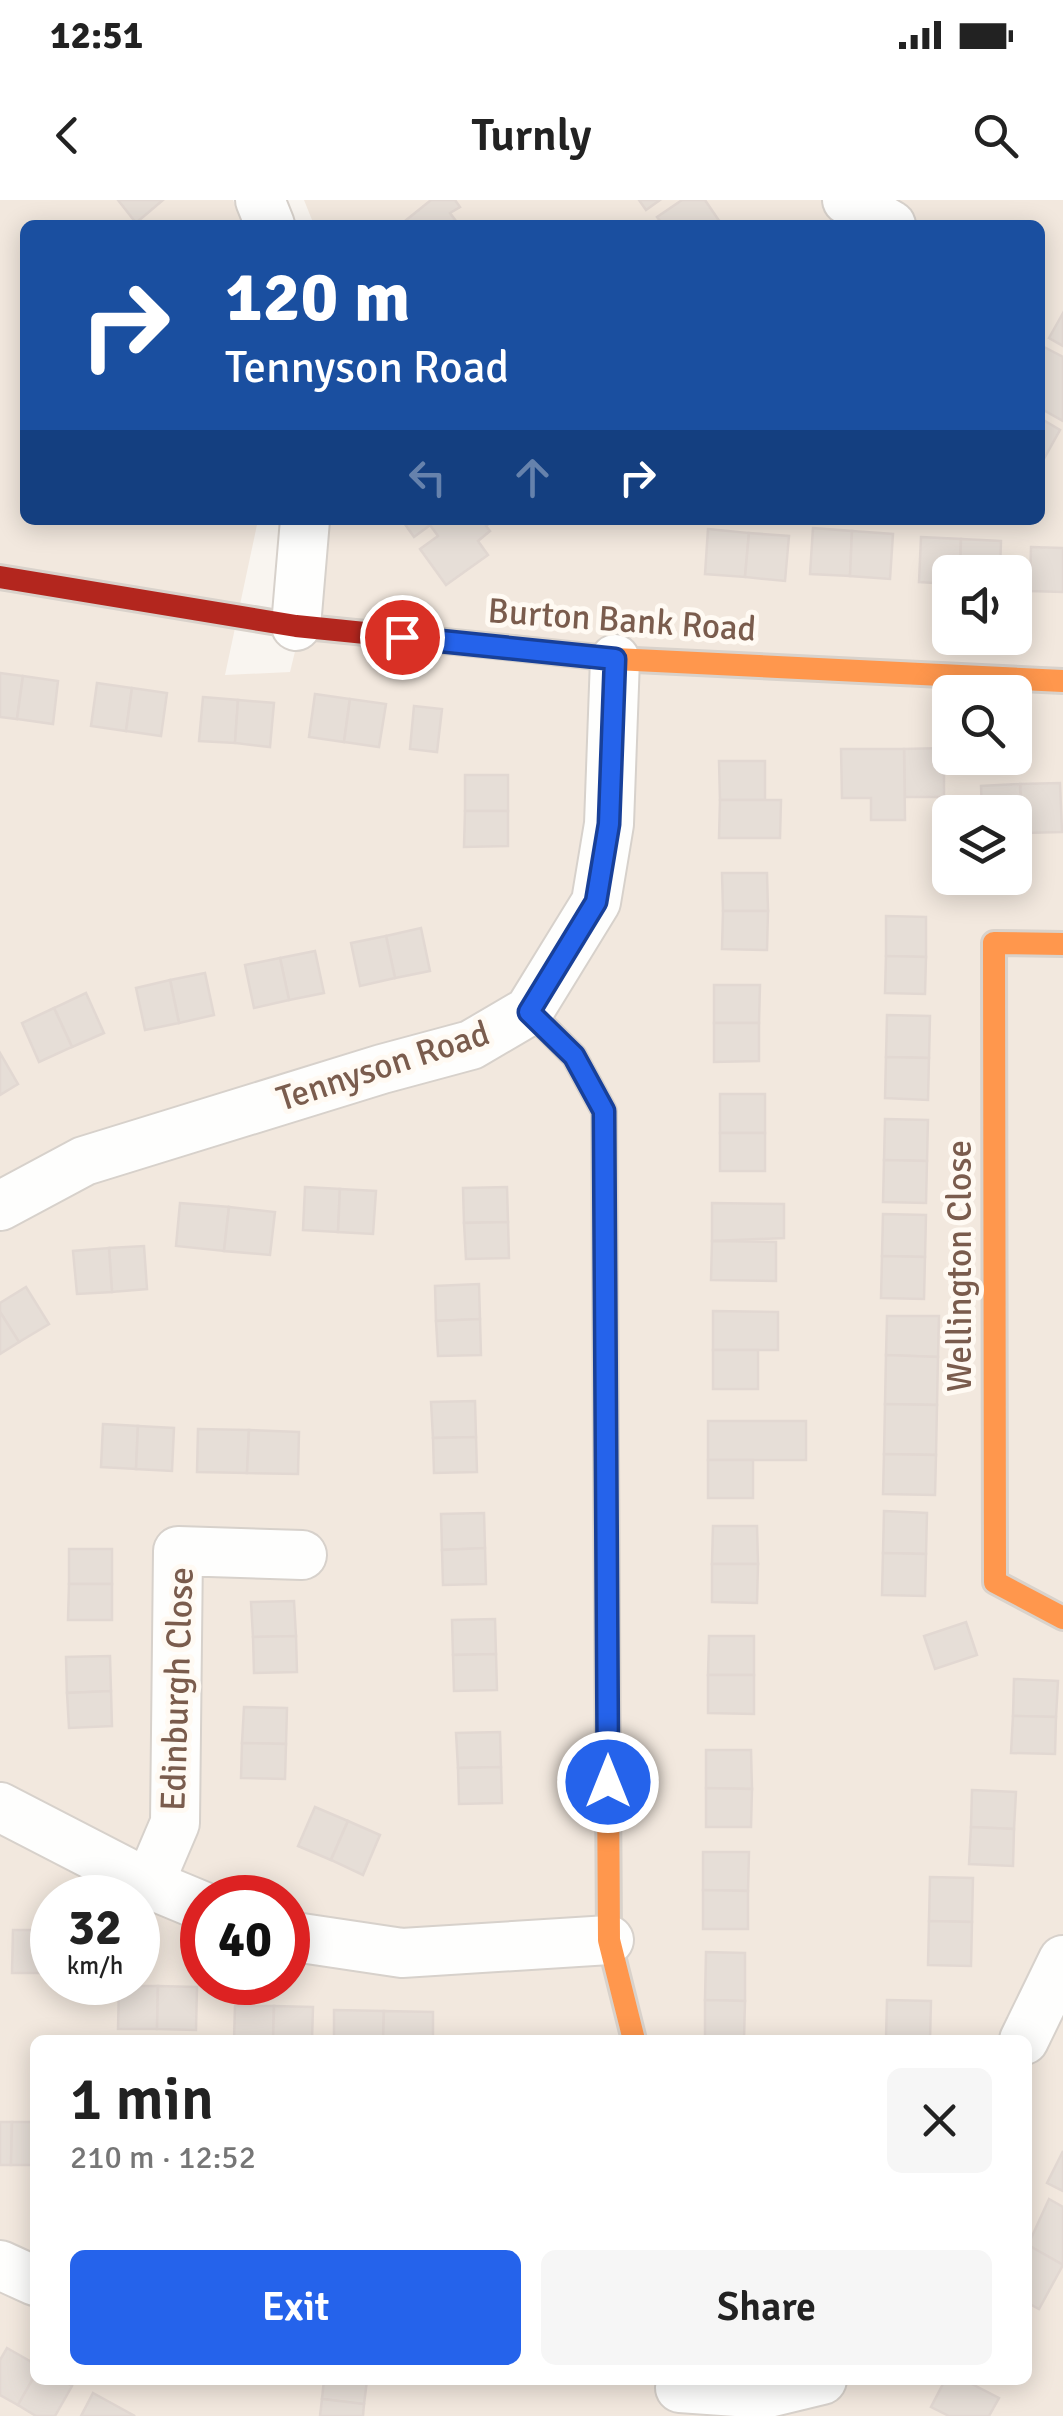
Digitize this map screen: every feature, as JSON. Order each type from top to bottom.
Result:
[{"type":"street","points":[[847,200],[882,220]]},
{"type":"street","points":[[296,626],[305,525]]},
{"type":"street","name":"Burton Bank Road","points":[[0,577],[296,626],[615,659],[1063,681]]},
{"type":"street","name":"Tennyson Road","points":[[0,1206],[84,1161],[382,1068],[471,1045],[529,1012],[596,902],[609,824],[615,659]]},
{"type":"street","name":"Wellington Close","points":[[1063,944],[994,943],[995,1582],[1063,1618]]},
{"type":"street","points":[[529,1012],[574,1056],[604,1111],[609,1940],[633,2035]]},
{"type":"street","name":"Edinburgh Close","points":[[154,1875],[174,1823],[178,1551],[302,1555]]},
{"type":"street","points":[[0,1807],[132,1875]]},
{"type":"street","points":[[310,1939],[402,1953],[609,1940]]},
{"type":"street","points":[[1026,2035],[1063,1960]]},
{"type":"street","points":[[0,2265],[30,2278]]},
{"type":"street","points":[[678,2395],[764,2394],[801,2385]]},
{"type":"shaded area","points":[[0,200],[233,200],[241,220],[20,220],[20,525],[257,525],[225,675],[290,672],[326,525],[1045,525],[1045,220],[312,220],[304,200],[1063,200],[1063,2416],[0,2416]]},
{"type":"building","points":[[118,200],[163,200],[140,220],[134,220]]},
{"type":"building","points":[[431,200],[455,200],[460,207],[450,213],[455,220],[406,220]]},
{"type":"building","points":[[639,200],[660,200],[646,210]]},
{"type":"building","points":[[682,200],[705,200],[719,220],[659,220],[657,217]]},
{"type":"building","points":[[1063,313],[1063,346],[1049,338]]},
{"type":"building","points":[[1045,348],[1063,357],[1063,421],[1045,411]]},
{"type":"building","points":[[1045,421],[1060,430],[1045,457]]},
{"type":"building","points":[[406,525],[430,525],[414,537]]},
{"type":"building","points":[[430,525],[487,525],[490,531],[478,541],[488,555],[446,585],[420,549],[438,536]]},
{"type":"building","points":[[813,528],[852,531],[850,576],[810,574]]},
{"type":"building","points":[[708,529],[749,533],[745,577],[705,574]]},
{"type":"building","points":[[852,531],[893,534],[890,579],[850,576]]},
{"type":"building","points":[[749,533],[789,536],[785,581],[745,577]]},
{"type":"building","points":[[921,537],[961,539],[961,555],[932,555],[932,583],[919,582]]},
{"type":"building","points":[[961,539],[1001,541],[1001,555],[961,555]]},
{"type":"building","points":[[1031,547],[1063,548],[1063,592],[1032,591]]},
{"type":"building","points":[[0,673],[23,676],[17,719],[0,717]]},
{"type":"building","points":[[23,676],[58,681],[53,724],[17,719]]},
{"type":"building","points":[[97,683],[132,688],[126,731],[91,726]]},
{"type":"building","points":[[132,688],[167,693],[161,736],[126,731]]},
{"type":"building","points":[[315,694],[350,699],[344,742],[309,737]]},
{"type":"building","points":[[203,697],[238,700],[235,743],[199,741]]},
{"type":"building","points":[[350,699],[386,704],[379,747],[344,742]]},
{"type":"building","points":[[238,700],[274,703],[270,747],[235,743]]},
{"type":"building","points":[[414,706],[442,709],[437,752],[410,749]]},
{"type":"building","points":[[932,748],[932,775],[944,775],[944,795],[905,797],[904,749]]},
{"type":"building","points":[[841,749],[904,749],[905,820],[871,820],[871,798],[842,798]]},
{"type":"building","points":[[719,761],[765,761],[765,800],[720,800]]},
{"type":"building","points":[[465,775],[508,775],[508,811],[465,811]]},
{"type":"building","points":[[1060,783],[1062,832],[1032,833],[1032,795],[1020,795],[1020,784]]},
{"type":"building","points":[[1020,784],[1020,795],[981,795],[981,786]]},
{"type":"building","points":[[720,800],[781,800],[780,838],[719,838]]},
{"type":"building","points":[[465,811],[508,811],[508,846],[464,847]]},
{"type":"building","points":[[722,873],[767,873],[768,911],[723,911]]},
{"type":"building","points":[[723,911],[768,911],[767,950],[722,949]]},
{"type":"building","points":[[886,916],[926,917],[926,957],[886,956]]},
{"type":"building","points":[[421,928],[430,971],[395,978],[386,936]]},
{"type":"building","points":[[386,936],[395,978],[360,986],[351,943]]},
{"type":"building","points":[[315,951],[324,993],[289,1000],[280,958]]},
{"type":"building","points":[[886,956],[926,957],[925,994],[885,993]]},
{"type":"building","points":[[280,958],[289,1000],[254,1008],[245,965]]},
{"type":"building","points":[[205,973],[214,1015],[179,1023],[170,980]]},
{"type":"building","points":[[170,980],[179,1023],[145,1030],[136,988]]},
{"type":"building","points":[[714,985],[760,985],[759,1023],[714,1023]]},
{"type":"building","points":[[86,993],[104,1033],[72,1047],[54,1008]]},
{"type":"building","points":[[54,1008],[72,1047],[39,1062],[22,1023]]},
{"type":"building","points":[[887,1015],[930,1016],[929,1058],[886,1057]]},
{"type":"building","points":[[714,1023],[759,1023],[759,1061],[714,1062]]},
{"type":"building","points":[[0,1053],[18,1084],[0,1095]]},
{"type":"building","points":[[886,1057],[929,1058],[928,1100],[885,1098]]},
{"type":"building","points":[[720,1094],[765,1094],[765,1133],[720,1133]]},
{"type":"building","points":[[885,1119],[928,1120],[927,1161],[884,1160]]},
{"type":"building","points":[[720,1133],[765,1133],[765,1171],[720,1171]]},
{"type":"building","points":[[884,1160],[927,1161],[926,1203],[883,1202]]},
{"type":"building","points":[[305,1187],[340,1189],[338,1232],[303,1230]]},
{"type":"building","points":[[507,1187],[508,1222],[464,1223],[463,1188]]},
{"type":"building","points":[[340,1189],[376,1191],[373,1234],[338,1232]]},
{"type":"building","points":[[180,1203],[229,1207],[224,1251],[176,1246]]},
{"type":"building","points":[[712,1203],[784,1204],[784,1238],[712,1241]]},
{"type":"building","points":[[229,1207],[275,1212],[270,1255],[224,1251]]},
{"type":"building","points":[[883,1214],[926,1215],[925,1257],[882,1256]]},
{"type":"building","points":[[508,1222],[509,1258],[466,1259],[464,1223]]},
{"type":"building","points":[[712,1241],[776,1242],[776,1281],[711,1280]]},
{"type":"building","points":[[144,1246],[147,1289],[112,1292],[109,1248]]},
{"type":"building","points":[[109,1248],[112,1292],[77,1294],[73,1251]]},
{"type":"building","points":[[882,1256],[925,1257],[924,1299],[881,1298]]},
{"type":"building","points":[[479,1284],[480,1319],[436,1321],[435,1286]]},
{"type":"building","points":[[26,1287],[49,1324],[19,1342],[0,1312],[0,1303]]},
{"type":"building","points":[[713,1311],[778,1312],[778,1350],[713,1350]]},
{"type":"building","points":[[0,1312],[19,1342],[0,1354]]},
{"type":"building","points":[[887,1316],[939,1316],[938,1357],[886,1355]]},
{"type":"building","points":[[480,1319],[481,1355],[438,1356],[436,1321]]},
{"type":"building","points":[[713,1350],[758,1350],[758,1389],[713,1389]]},
{"type":"building","points":[[886,1355],[938,1357],[937,1405],[885,1404]]},
{"type":"building","points":[[475,1401],[476,1437],[433,1438],[431,1402]]},
{"type":"building","points":[[885,1404],[937,1405],[936,1455],[884,1454]]},
{"type":"building","points":[[708,1421],[806,1421],[806,1460],[708,1460]]},
{"type":"building","points":[[103,1424],[138,1426],[136,1469],[101,1467]]},
{"type":"building","points":[[138,1426],[174,1428],[172,1471],[136,1469]]},
{"type":"building","points":[[198,1429],[249,1430],[247,1473],[197,1472]]},
{"type":"building","points":[[249,1430],[299,1432],[298,1474],[247,1473]]},
{"type":"building","points":[[476,1437],[477,1472],[434,1473],[433,1438]]},
{"type":"building","points":[[884,1454],[936,1455],[935,1495],[883,1494]]},
{"type":"building","points":[[708,1460],[753,1460],[753,1498],[708,1498]]},
{"type":"building","points":[[884,1511],[927,1513],[926,1554],[883,1553]]},
{"type":"building","points":[[484,1513],[485,1548],[442,1550],[441,1514]]},
{"type":"building","points":[[713,1526],[757,1526],[758,1564],[712,1564]]},
{"type":"building","points":[[485,1548],[486,1584],[443,1585],[442,1550]]},
{"type":"building","points":[[69,1549],[112,1549],[112,1584],[69,1584]]},
{"type":"building","points":[[883,1553],[926,1554],[925,1596],[882,1595]]},
{"type":"building","points":[[712,1564],[758,1564],[757,1603],[712,1602]]},
{"type":"building","points":[[69,1584],[112,1584],[112,1620],[68,1620]]},
{"type":"building","points":[[294,1601],[296,1636],[253,1637],[251,1602]]},
{"type":"building","points":[[495,1619],[496,1654],[453,1655],[452,1620]]},
{"type":"building","points":[[966,1622],[977,1655],[935,1669],[924,1636]]},
{"type":"building","points":[[296,1636],[297,1672],[254,1673],[253,1637]]},
{"type":"building","points":[[709,1636],[754,1636],[754,1675],[708,1675]]},
{"type":"building","points":[[496,1654],[497,1690],[454,1691],[453,1655]]},
{"type":"building","points":[[110,1656],[111,1691],[67,1693],[66,1657]]},
{"type":"building","points":[[708,1675],[754,1675],[754,1714],[708,1713]]},
{"type":"building","points":[[1014,1679],[1058,1681],[1056,1717],[1013,1716]]},
{"type":"building","points":[[111,1691],[112,1726],[69,1728],[67,1693]]},
{"type":"building","points":[[244,1707],[287,1708],[286,1744],[242,1743]]},
{"type":"building","points":[[1013,1716],[1056,1717],[1055,1754],[1011,1753]]},
{"type":"building","points":[[500,1732],[501,1767],[458,1768],[456,1733]]},
{"type":"building","points":[[242,1743],[286,1744],[285,1779],[241,1778]]},
{"type":"building","points":[[706,1750],[751,1750],[752,1789],[706,1788]]},
{"type":"building","points":[[501,1767],[502,1803],[459,1804],[458,1768]]},
{"type":"building","points":[[706,1788],[752,1789],[751,1827],[706,1827]]},
{"type":"building","points":[[972,1790],[1016,1792],[1014,1829],[971,1827]]},
{"type":"building","points":[[315,1807],[348,1821],[331,1860],[298,1846]]},
{"type":"building","points":[[348,1821],[380,1835],[363,1875],[331,1860]]},
{"type":"building","points":[[971,1827],[1014,1829],[1013,1866],[969,1864]]},
{"type":"building","points":[[703,1852],[749,1852],[748,1891],[703,1890]]},
{"type":"building","points":[[930,1877],[973,1878],[972,1922],[929,1921]]},
{"type":"building","points":[[703,1890],[748,1891],[748,1929],[703,1929]]},
{"type":"building","points":[[929,1921],[972,1922],[971,1966],[928,1965]]},
{"type":"building","points":[[13,1930],[30,1930],[30,1973],[12,1973]]},
{"type":"building","points":[[706,1952],[745,1953],[745,2001],[705,2000]]},
{"type":"building","points":[[160,1986],[180,1987],[180,2005],[197,2005],[196,2030],[157,2029]]},
{"type":"building","points":[[705,2000],[745,2001],[744,2035],[705,2035]]},
{"type":"building","points":[[887,2000],[931,2001],[930,2035],[886,2035]]},
{"type":"building","points":[[119,2005],[158,2005],[157,2029],[118,2029]]},
{"type":"building","points":[[235,2006],[274,2006],[273,2035],[234,2035]]},
{"type":"building","points":[[274,2006],[313,2007],[312,2035],[273,2035]]},
{"type":"building","points":[[334,2010],[384,2011],[383,2035],[334,2035]]},
{"type":"building","points":[[384,2011],[433,2012],[433,2035],[383,2035]]},
{"type":"building","points":[[0,2122],[12,2122],[11,2165],[0,2165]]},
{"type":"building","points":[[12,2122],[30,2122],[30,2165],[11,2165]]},
{"type":"building","points":[[1063,2151],[1063,2191],[1047,2183]]},
{"type":"building","points":[[1049,2199],[1063,2207],[1063,2265],[1032,2247],[1032,2236]]},
{"type":"building","points":[[1032,2247],[1063,2265],[1039,2309],[1032,2305]]},
{"type":"building","points":[[7,2348],[30,2361],[30,2384],[18,2405],[0,2395],[0,2360]]},
{"type":"building","points":[[30,2384],[72,2386],[55,2416],[36,2416],[18,2405]]},
{"type":"building","points":[[323,2385],[366,2385],[364,2404],[322,2399]]},
{"type":"building","points":[[942,2385],[974,2385],[999,2398],[989,2416],[949,2416],[931,2407]]},
{"type":"building","points":[[93,2393],[135,2416],[81,2416]]},
{"type":"building","points":[[322,2399],[364,2404],[363,2416],[320,2416]]},
{"type":"traffic: slow","points":[[513,648],[615,659],[1063,681]]},
{"type":"traffic: slow","points":[[1063,944],[994,943],[995,1582],[1063,1618]]},
{"type":"traffic: slow","points":[[606,1453],[609,1940],[633,2035]]},
{"type":"traffic: jam","points":[[0,577],[296,626],[513,648]]},
{"type":"traffic: jam","points":[[529,1011],[574,1056],[604,1111],[606,1453]]},
{"type":"route","points":[[402,637],[615,659],[609,824],[596,902],[529,1012],[574,1056],[604,1111],[608,1782]]}]
